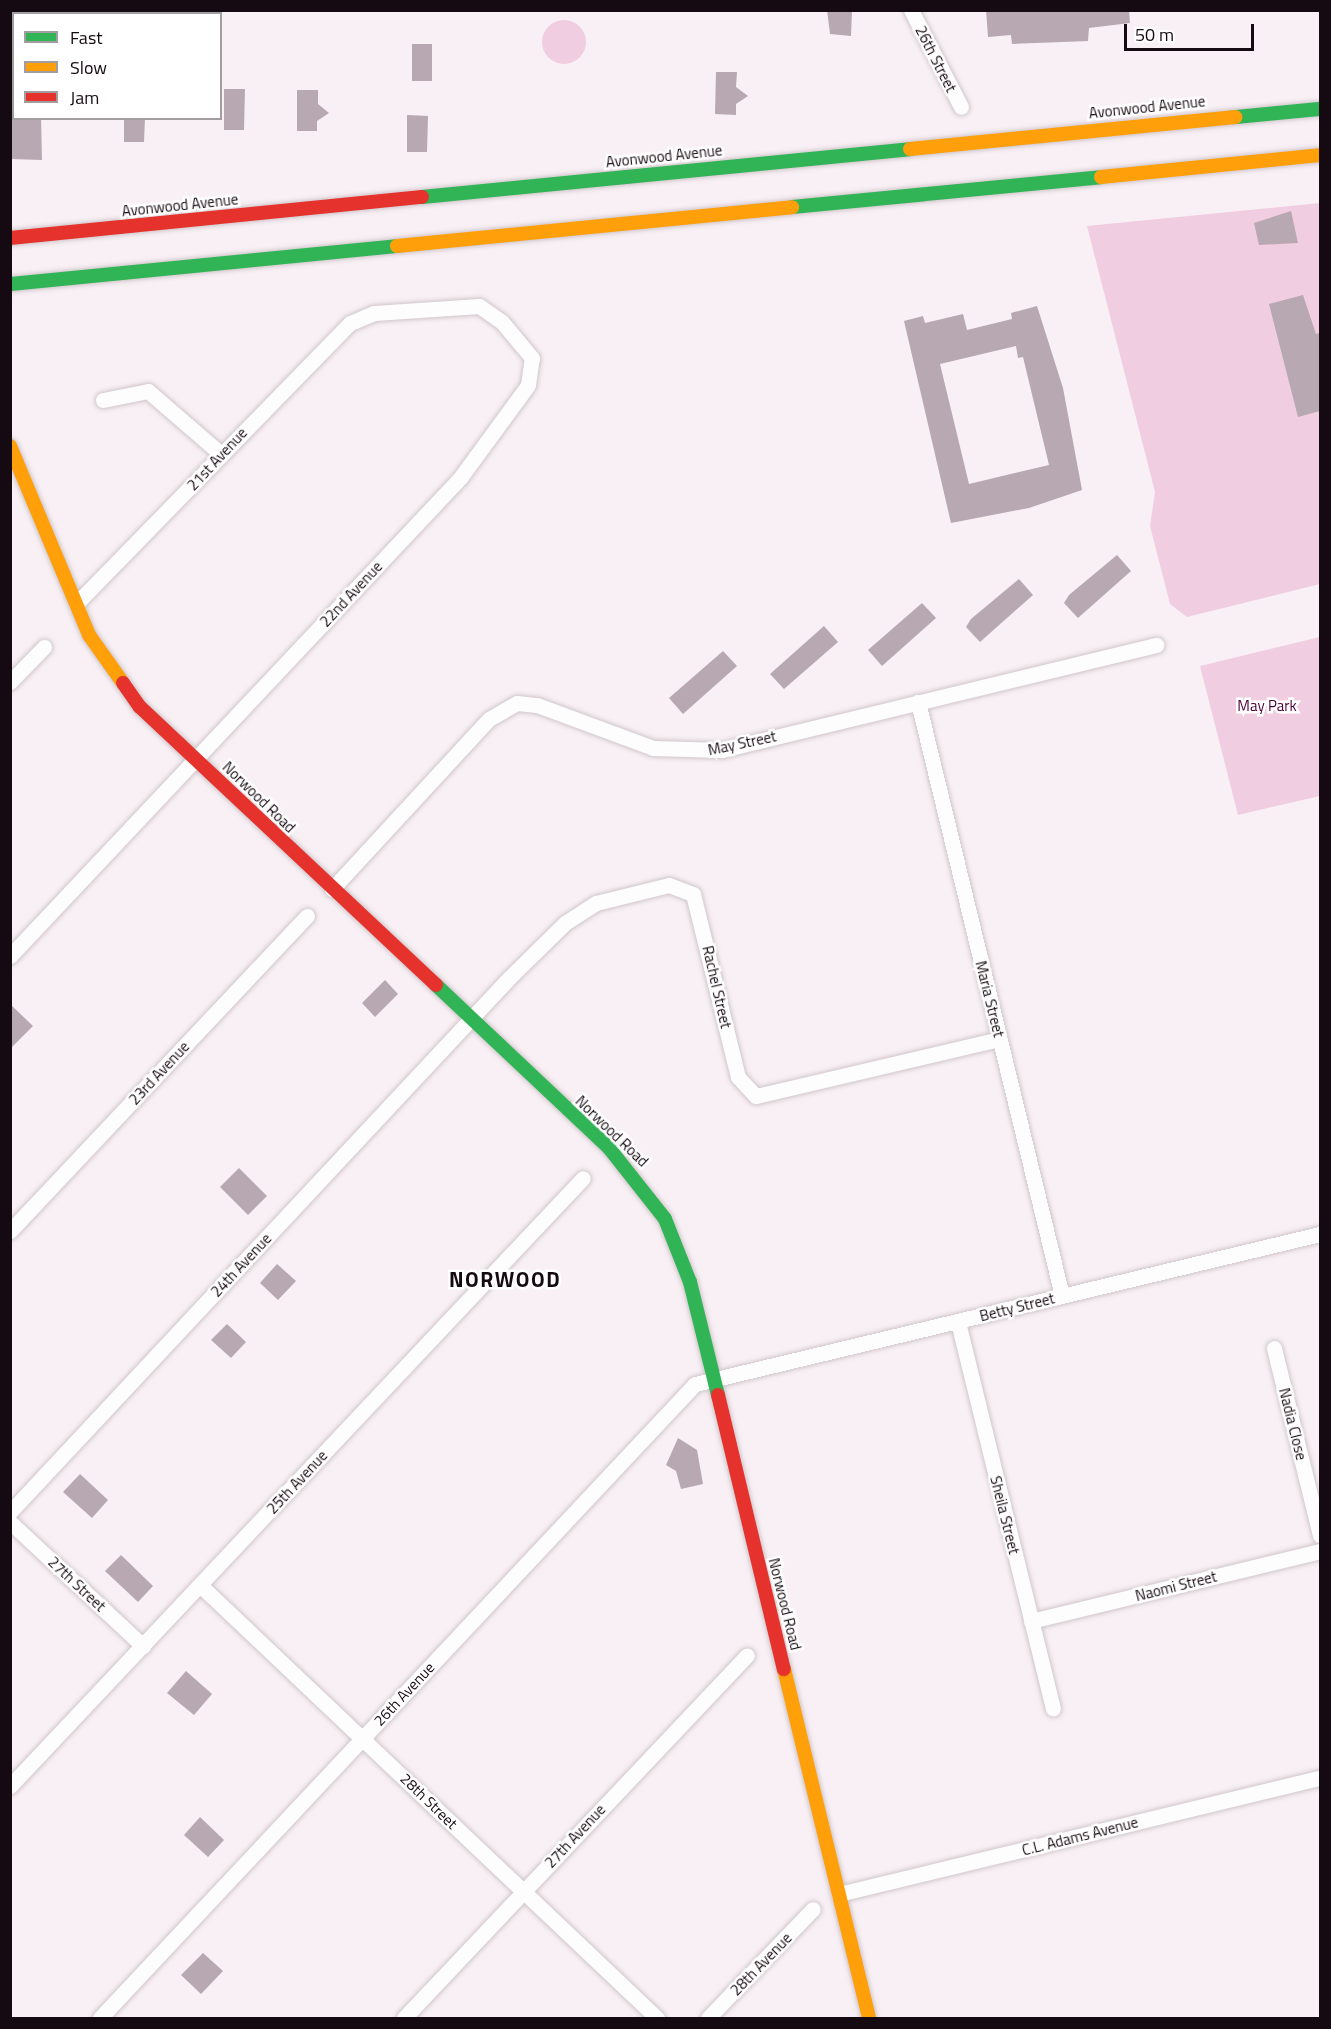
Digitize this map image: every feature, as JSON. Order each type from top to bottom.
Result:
[{"type":"main road","name":"Avonwood Avenue","points":[[10,238],[1320,109]]},
{"type":"main road","points":[[10,284],[1320,155]]},
{"type":"main road","name":"Norwood Road","points":[[10,446],[76,604],[116,679],[194,758],[609,1148],[656,1203],[686,1266],[869,2019]]},
{"type":"street","name":"26th Street","points":[[911,10],[961,107]]},
{"type":"street","name":"22nd Avenue","points":[[10,956],[460,478],[528,385],[532,358],[484,307],[463,304],[361,317]]},
{"type":"street","name":"21st Avenue","points":[[76,604],[331,340],[361,317]]},
{"type":"street","points":[[103,400],[148,391],[221,454]]},
{"type":"street","name":"May Street","points":[[332,889],[489,718],[517,703],[537,705],[635,744],[696,752],[1156,645]]},
{"type":"street","points":[[10,682],[44,646]]},
{"type":"street","name":"Maria Street","points":[[918,702],[1062,1296]]},
{"type":"street","name":"Rachel Street","points":[[471,1019],[580,911],[611,897],[679,885],[697,903],[738,1077],[749,1093],[776,1095],[999,1039]]},
{"type":"street","name":"23rd Avenue","points":[[10,1231],[307,916]]},
{"type":"street","name":"24th Avenue","points":[[10,1512],[471,1019]]},
{"type":"street","name":"25th Avenue","points":[[10,1786],[583,1179]]},
{"type":"street","name":"Betty Street","points":[[714,1380],[1320,1234]]},
{"type":"street","name":"Sheila Street","points":[[957,1322],[1053,1709]]},
{"type":"street","name":"Nadia Close","points":[[1274,1348],[1320,1535]]},
{"type":"street","name":"26th Avenue","points":[[100,2019],[695,1384],[714,1380]]},
{"type":"street","name":"27th Street","points":[[10,1522],[143,1646]]},
{"type":"street","name":"Naomi Street","points":[[1031,1621],[1320,1551]]},
{"type":"street","name":"28th Street","points":[[200,1585],[657,2019]]},
{"type":"street","name":"27th Avenue","points":[[404,2019],[747,1655]]},
{"type":"street","name":"C.L. Adams Avenue","points":[[839,1894],[1320,1778]]},
{"type":"street","name":"28th Avenue","points":[[708,2019],[813,1909]]},
{"type":"green space","points":[[564,20],[572,21],[580,26],[585,34],[585,50],[580,58],[572,63],[564,64],[556,63],[548,58],[543,50],[542,42],[543,34],[548,26],[556,21]]},
{"type":"green space","points":[[1320,203],[1320,584],[1187,617],[1170,604],[1150,526],[1155,492],[1087,226]]},
{"type":"green space","name":"May Park","points":[[1320,637],[1320,796],[1238,815],[1200,666]]},
{"type":"building","points":[[827,10],[852,10],[851,36],[830,34]]},
{"type":"building","points":[[986,10],[1129,10],[1130,23],[1089,28],[1088,41],[1012,44],[1011,35],[988,37]]},
{"type":"building","points":[[412,44],[432,44],[432,81],[412,81]]},
{"type":"building","points":[[716,72],[737,72],[736,87],[748,96],[736,104],[736,115],[715,114]]},
{"type":"building","points":[[224,89],[245,89],[244,130],[224,130]]},
{"type":"building","points":[[297,90],[318,90],[318,104],[329,113],[317,121],[317,131],[297,131]]},
{"type":"building","points":[[407,115],[428,116],[427,152],[407,152]]},
{"type":"building","points":[[10,118],[12,120],[41,120],[42,160],[11,159]]},
{"type":"building","points":[[124,120],[145,120],[144,142],[124,142]]},
{"type":"building","points":[[1291,211],[1298,243],[1259,245],[1254,223]]},
{"type":"building","points":[[1303,295],[1316,334],[1320,333],[1320,411],[1298,417],[1269,304]]},
{"type":"building","points":[[1037,306],[1063,388],[1082,490],[1029,508],[951,523],[904,321],[923,316],[925,323],[963,314],[967,330],[1012,319],[1011,313]],"holes":[[[1016,346],[1018,358],[1023,357],[1049,465],[969,484],[940,364]]]},
{"type":"building","points":[[1117,555],[1131,571],[1078,618],[1064,603],[1069,595]]},
{"type":"building","points":[[1019,579],[1033,595],[980,642],[966,627],[971,619]]},
{"type":"building","points":[[922,603],[936,618],[882,666],[868,650]]},
{"type":"building","points":[[824,626],[838,642],[784,689],[770,674]]},
{"type":"building","points":[[723,651],[737,666],[683,714],[669,698]]},
{"type":"building","points":[[385,980],[398,994],[375,1017],[362,1003]]},
{"type":"building","points":[[10,1004],[33,1026],[10,1049]]},
{"type":"building","points":[[239,1168],[267,1196],[248,1215],[220,1187]]},
{"type":"building","points":[[277,1264],[296,1281],[278,1300],[260,1283]]},
{"type":"building","points":[[227,1324],[246,1342],[231,1358],[211,1340]]},
{"type":"building","points":[[678,1438],[697,1450],[703,1484],[681,1489],[676,1471],[666,1465]]},
{"type":"building","points":[[80,1474],[108,1500],[92,1518],[63,1492]]},
{"type":"building","points":[[121,1555],[153,1586],[138,1602],[105,1571]]},
{"type":"building","points":[[186,1671],[212,1694],[194,1715],[167,1693]]},
{"type":"building","points":[[200,1817],[224,1840],[208,1857],[184,1835]]},
{"type":"building","points":[[203,1953],[223,1971],[201,1994],[181,1975]]},
{"type":"traffic: fast","points":[[1235,117],[1320,109]]},
{"type":"traffic: fast","points":[[422,197],[910,149]]},
{"type":"traffic: fast","points":[[792,207],[1101,177]]},
{"type":"traffic: fast","points":[[10,284],[397,246]]},
{"type":"traffic: fast","points":[[436,985],[609,1148],[665,1219],[690,1282],[718,1395]]},
{"type":"traffic: slow","points":[[910,149],[1235,117]]},
{"type":"traffic: slow","points":[[1101,177],[1320,155]]},
{"type":"traffic: slow","points":[[397,246],[792,207]]},
{"type":"traffic: slow","points":[[10,446],[89,635],[123,683]]},
{"type":"traffic: slow","points":[[784,1669],[869,2018]]},
{"type":"traffic: jam","points":[[10,238],[422,197]]},
{"type":"traffic: jam","points":[[123,683],[140,707],[436,985]]},
{"type":"traffic: jam","points":[[718,1395],[784,1669]]},
{"type":"district","name":"NORWOOD","points":[[505,1279]]}]
